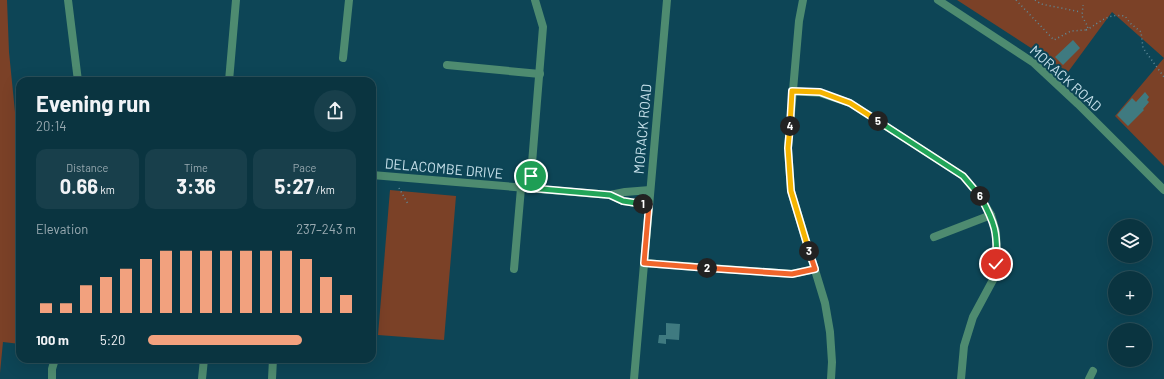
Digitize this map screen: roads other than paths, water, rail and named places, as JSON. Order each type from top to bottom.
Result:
[{"type":"street","points":[[68,0],[78,77]]},
{"type":"street","points":[[229,77],[236,0]]},
{"type":"street","points":[[343,58],[349,0]]},
{"type":"street","points":[[530,188],[543,27],[535,0]]},
{"type":"street","name":"MORACK ROAD","points":[[634,379],[667,0]]},
{"type":"street","points":[[803,0],[799,22],[792,91],[788,148],[791,191],[825,303],[830,332],[832,362],[831,379]]},
{"type":"street","name":"MORACK ROAD","points":[[938,0],[1034,63],[1078,104],[1164,190]]},
{"type":"street","points":[[447,65],[540,74]]},
{"type":"street","points":[[792,91],[820,92],[850,103],[963,176],[979,195],[991,215],[996,232],[996,264],[994,278],[973,318],[964,346],[961,379]]},
{"type":"street","name":"DELACOMBE DRIVE","points":[[376,175],[610,195],[624,192],[650,190]]},
{"type":"street","points":[[514,269],[521,188]]},
{"type":"street","name":"DELACOMBE DRIVE","points":[[610,195],[623,201],[649,205]]},
{"type":"street","points":[[934,237],[991,215]]},
{"type":"street","points":[[644,263],[792,274],[815,269]]},
{"type":"street","points":[[52,379],[54,363]]},
{"type":"street","points":[[202,379],[204,363]]},
{"type":"street","points":[[272,379],[273,363]]},
{"type":"street","points":[[1089,379],[1093,371]]}]
